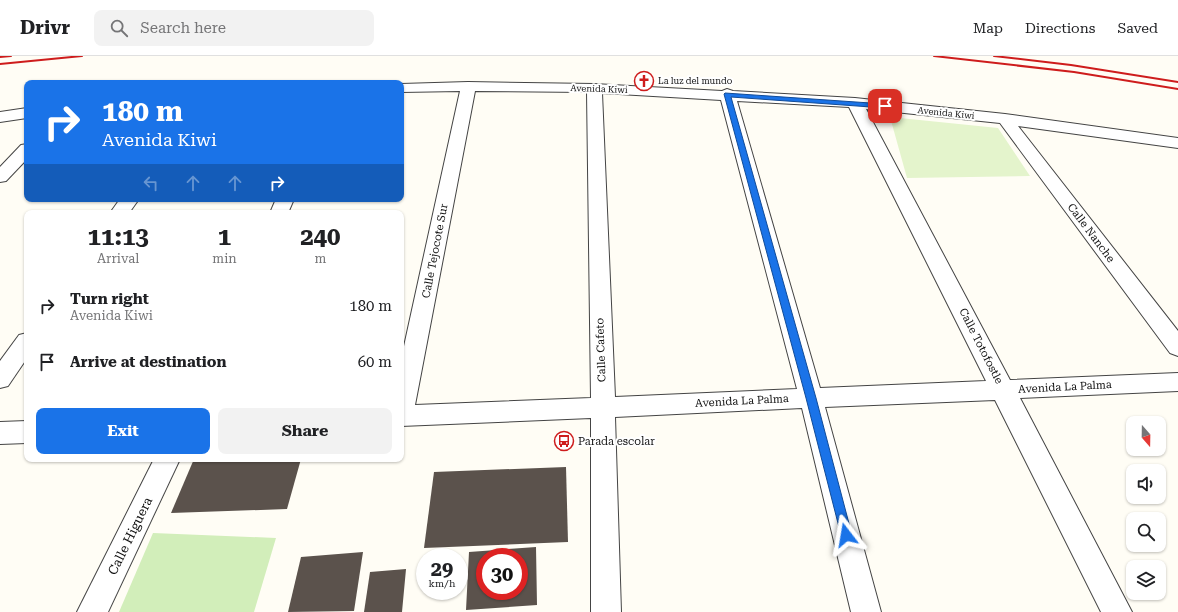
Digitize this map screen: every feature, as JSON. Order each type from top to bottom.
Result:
[{"type":"street","name":"Avenida Kiwi","points":[[404,88],[468,86],[594,88],[727,94],[855,103],[1004,119],[1161,140],[1178,144]]},
{"type":"street","name":"Calle Tejocote Sur","points":[[404,401],[468,86]]},
{"type":"street","name":"Calle Cafeto","points":[[594,88],[603,407],[606,612]]},
{"type":"street","points":[[727,94],[811,398],[866,612]]},
{"type":"street","name":"Calle Totofostle","points":[[855,103],[1117,612]]},
{"type":"street","points":[[0,117],[24,113]]},
{"type":"street","name":"Calle Nanche","points":[[1004,119],[1178,347]]},
{"type":"street","points":[[1161,140],[1178,157]]},
{"type":"street","points":[[0,177],[24,152]]},
{"type":"street","points":[[0,379],[24,345]]},
{"type":"street","name":"Avenida La Palma","points":[[404,416],[1178,382]]},
{"type":"street","points":[[0,433],[24,432]]},
{"type":"street","name":"Calle Higuera","points":[[92,612],[166,462]]},
{"type":"green space","points":[[890,117],[998,128],[1030,176],[907,178]]},
{"type":"green space","points":[[153,533],[276,538],[254,612],[119,612]]},
{"type":"building","points":[[193,462],[300,462],[287,509],[171,513]]},
{"type":"building","points":[[566,467],[568,542],[424,548],[434,472]]},
{"type":"building","points":[[536,547],[537,605],[466,610],[467,600],[468,600],[469,552],[476,551],[476,600],[528,600],[528,548],[523,548]]},
{"type":"building","points":[[363,552],[354,611],[288,612],[301,557]]},
{"type":"building","points":[[406,569],[402,612],[364,612],[370,572]]},
{"type":"railway","points":[[0,57],[11,56]]},
{"type":"railway","points":[[0,64],[82,56]]},
{"type":"railway","points":[[934,56],[1074,72],[1178,89]]},
{"type":"railway","points":[[994,56],[1071,65],[1178,82]]},
{"type":"place","name":"La luz del mundo","points":[[644,81]]},
{"type":"place","name":"Parada escolar","points":[[564,441]]},
{"type":"route","points":[[846,535],[811,398],[727,94],[885,106]]}]
